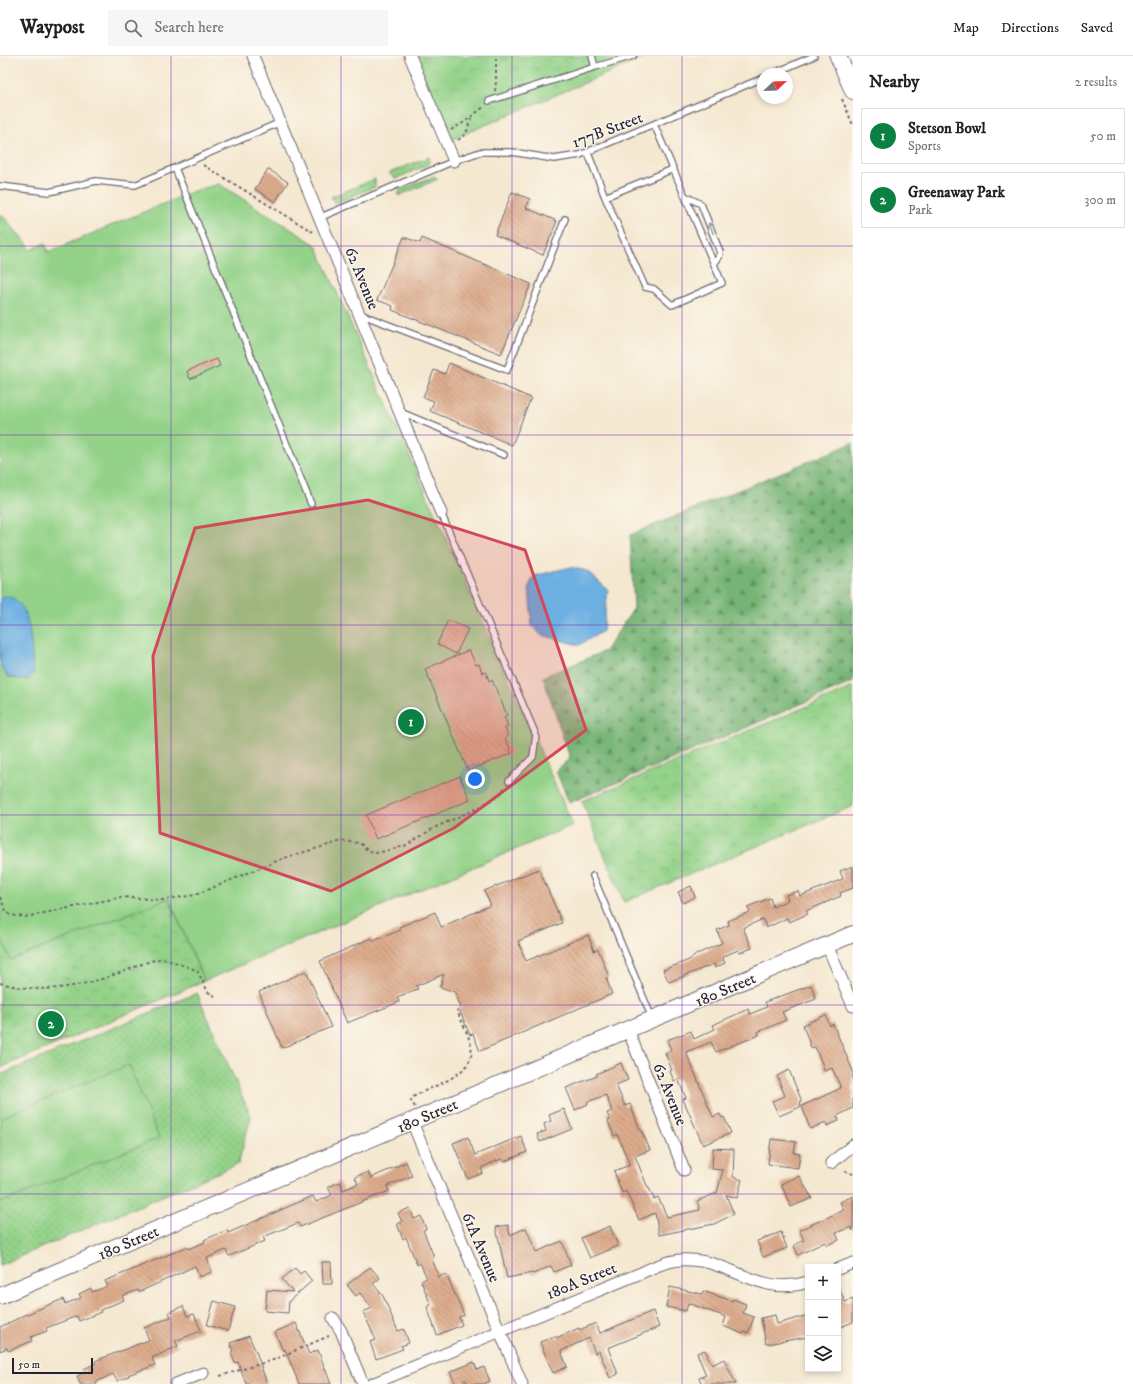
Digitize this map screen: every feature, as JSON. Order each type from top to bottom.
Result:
[{"type":"street","name":"62 Avenue","points":[[253,56],[321,217],[441,513]]},
{"type":"street","points":[[410,56],[454,161]]},
{"type":"street","points":[[838,56],[853,91]]},
{"type":"street","name":"180 Street","points":[[0,1296],[415,1115],[653,1020],[853,934]]},
{"type":"street","points":[[827,945],[853,1006]]},
{"type":"street","name":"62 Avenue","points":[[628,1030],[684,1170]]},
{"type":"street","name":"61A Avenue","points":[[415,1115],[499,1331],[522,1384]]},
{"type":"street","points":[[831,1163],[853,1145]]},
{"type":"street","name":"180A Street","points":[[372,1384],[659,1265],[677,1260],[704,1262],[774,1286],[792,1286],[805,1283]]},
{"type":"street","points":[[841,1268],[853,1263]]},
{"type":"street","points":[[333,1318],[341,1331],[363,1384]]},
{"type":"street","points":[[176,1384],[203,1373]]},
{"type":"lane","points":[[592,56],[595,67]]},
{"type":"lane","points":[[489,102],[633,56]]},
{"type":"lane","points":[[786,68],[814,56]]},
{"type":"lane","name":"177B Street","points":[[321,217],[454,161],[480,152],[497,151],[554,159],[588,152],[757,81]]},
{"type":"lane","points":[[0,186],[49,192],[96,181],[135,185],[281,122]]},
{"type":"lane","points":[[588,152],[605,197],[645,287],[654,289],[672,305],[722,283],[654,124]]},
{"type":"lane","points":[[175,168],[311,504]]},
{"type":"lane","points":[[605,197],[673,169]]},
{"type":"lane","points":[[685,196],[701,204],[720,252],[719,257],[714,264]]},
{"type":"lane","points":[[360,313],[507,370],[564,219]]},
{"type":"lane","points":[[400,412],[504,455]]},
{"type":"lane","points":[[441,513],[536,735],[533,757],[508,780]]},
{"type":"lane","points":[[593,876],[653,1020]]},
{"type":"path","points":[[458,140],[466,134],[471,117]]},
{"type":"path","points":[[211,170],[332,244]]},
{"type":"path","points":[[0,897],[5,909],[10,915],[25,917],[122,897],[162,900],[182,898],[194,895],[284,858],[342,841],[360,843],[367,850],[377,853],[405,846],[434,828],[478,808],[500,795],[508,780]]},
{"type":"path","points":[[0,983],[14,987],[38,990],[64,989],[92,983],[160,959],[197,970],[208,992],[215,996]]},
{"type":"path","points":[[415,1115],[412,1104],[413,1097],[453,1077],[464,1067],[469,1057],[471,1046],[470,1041],[457,1010]]},
{"type":"path","points":[[845,1171],[853,1174]]},
{"type":"path","points":[[220,1376],[274,1360],[329,1336]]},
{"type":"highlighted area","points":[[368,500],[525,550],[586,730],[454,828],[331,891],[160,833],[153,656],[195,528]]},
{"type":"green space","points":[[415,56],[648,56],[450,140]]},
{"type":"green space","points":[[429,157],[429,164],[395,179],[389,173]]},
{"type":"green space","points":[[434,176],[438,179],[398,196],[400,190]]},
{"type":"green space","points":[[375,179],[375,187],[335,203],[331,197]]},
{"type":"green space","points":[[219,184],[316,245],[573,825],[204,981],[169,898],[11,960],[0,934],[0,213],[31,250],[45,243],[48,252],[194,191]]},
{"type":"green space","points":[[853,443],[853,682],[569,803],[556,771],[570,758],[543,677],[605,651],[634,608],[630,535]]},
{"type":"green space","points":[[853,687],[853,806],[624,902],[582,801]]},
{"type":"green space","points":[[169,898],[204,981],[0,1068],[0,934],[11,960]]},
{"type":"green space","points":[[197,993],[251,1117],[238,1164],[0,1265],[0,1075]]},
{"type":"green space","points":[[129,1065],[159,1138],[0,1203],[0,1118]]},
{"type":"water","points":[[571,567],[587,571],[608,590],[603,631],[579,645],[541,635],[532,626],[529,586],[534,576]]},
{"type":"water","points":[[6,596],[15,599],[21,606],[29,627],[33,675],[28,680],[7,676],[0,664],[0,599]]},
{"type":"building","points":[[268,169],[288,182],[275,202],[255,189]]},
{"type":"building","points":[[512,192],[530,199],[526,208],[557,221],[543,255],[495,235]]},
{"type":"building","points":[[404,237],[420,243],[422,238],[531,284],[501,354],[392,310],[393,306],[377,300]]},
{"type":"building","points":[[217,359],[220,366],[190,379],[187,371]]},
{"type":"building","points":[[449,363],[531,398],[512,445],[430,411],[434,401],[423,397],[434,370],[445,374]]},
{"type":"building","points":[[448,620],[468,629],[456,654],[437,644]]},
{"type":"building","points":[[469,650],[476,665],[479,664],[482,673],[486,672],[489,681],[492,680],[507,715],[504,717],[508,726],[505,728],[508,736],[505,738],[512,753],[468,771],[425,669]]},
{"type":"building","points":[[460,776],[470,800],[376,839],[366,815]]},
{"type":"building","points":[[853,866],[853,888],[840,893],[841,896],[806,911],[808,914],[789,922],[787,918],[766,928],[763,919],[743,928],[752,948],[739,953],[738,950],[722,957],[725,963],[715,968],[714,964],[669,982],[663,970],[689,960],[697,954],[722,943],[717,930],[729,925],[728,921],[750,912],[747,907],[770,898],[773,907],[788,900],[786,895],[798,891],[800,896],[843,879],[840,871]]},
{"type":"building","points":[[539,869],[562,923],[518,941],[526,961],[588,935],[594,951],[598,949],[609,977],[606,978],[612,994],[480,1051],[473,1034],[470,1035],[459,1009],[461,1008],[455,992],[440,987],[444,974],[416,986],[418,989],[397,997],[399,1002],[347,1023],[320,961],[371,938],[373,941],[401,930],[399,927],[435,912],[441,927],[491,905],[484,891]]},
{"type":"building","points":[[691,886],[695,897],[683,903],[678,892]]},
{"type":"building","points":[[306,971],[331,1027],[282,1048],[259,992]]},
{"type":"building","points":[[811,985],[816,999],[782,1012],[786,1020],[758,1032],[759,1035],[716,1052],[711,1042],[686,1052],[713,1117],[720,1114],[722,1118],[724,1117],[731,1133],[703,1145],[683,1099],[686,1098],[678,1079],[674,1081],[670,1071],[672,1070],[665,1053],[671,1050],[667,1040],[691,1031],[694,1039],[715,1029],[713,1025],[748,1009],[750,1014],[767,1007],[765,1002]]},
{"type":"building","points":[[826,1015],[830,1026],[833,1024],[853,1071],[853,1108],[837,1116],[839,1121],[827,1126],[826,1122],[810,1129],[802,1106],[841,1088],[832,1068],[825,1071],[815,1047],[811,1048],[803,1025]]},
{"type":"building","points":[[621,1063],[628,1080],[616,1085],[625,1106],[630,1104],[650,1150],[635,1156],[648,1188],[654,1199],[658,1197],[667,1217],[700,1210],[697,1201],[717,1193],[723,1170],[712,1169],[713,1148],[734,1149],[733,1177],[742,1180],[737,1198],[726,1195],[734,1214],[714,1224],[659,1235],[655,1213],[639,1220],[626,1191],[622,1193],[614,1171],[630,1165],[617,1134],[614,1136],[608,1121],[610,1120],[607,1113],[612,1111],[606,1095],[587,1102],[588,1104],[575,1110],[566,1088],[597,1076],[596,1074]]},
{"type":"building","points":[[789,1070],[801,1099],[800,1107],[779,1116],[772,1101],[785,1096],[777,1076]]},
{"type":"building","points":[[564,1109],[572,1129],[540,1142],[537,1134],[546,1131],[544,1124],[551,1121],[549,1115]]},
{"type":"building","points":[[521,1136],[527,1152],[503,1162],[501,1159],[481,1168],[483,1173],[468,1179],[453,1143],[468,1137],[475,1155]]},
{"type":"building","points":[[771,1139],[796,1142],[794,1153],[800,1154],[798,1168],[768,1164]]},
{"type":"building","points":[[406,1162],[412,1176],[387,1186],[389,1191],[300,1227],[298,1223],[263,1237],[265,1241],[229,1256],[226,1250],[207,1258],[212,1272],[199,1277],[195,1266],[139,1292],[138,1290],[122,1296],[124,1300],[100,1310],[101,1312],[79,1321],[77,1316],[46,1328],[47,1331],[31,1337],[32,1341],[8,1351],[7,1348],[0,1351],[0,1327],[25,1315],[63,1299],[65,1304],[81,1298],[79,1294],[91,1288],[92,1292],[108,1286],[105,1281],[187,1247],[188,1249],[205,1242],[204,1240],[227,1230],[228,1233],[313,1196],[316,1202],[332,1195],[328,1187],[340,1182],[343,1190],[358,1184],[355,1177],[368,1172],[371,1178]]},
{"type":"building","points":[[799,1176],[812,1198],[791,1207],[781,1184]]},
{"type":"building","points":[[853,1196],[853,1231],[851,1227],[836,1233],[839,1240],[827,1245],[825,1242],[798,1255],[794,1245],[804,1240],[799,1230],[844,1210],[840,1202]]},
{"type":"building","points":[[410,1208],[414,1219],[421,1216],[426,1229],[423,1230],[434,1257],[432,1259],[439,1277],[446,1274],[464,1315],[459,1317],[462,1325],[437,1335],[427,1307],[431,1305],[421,1281],[427,1278],[420,1263],[417,1265],[406,1237],[403,1239],[397,1224],[402,1222],[398,1213]]},
{"type":"building","points":[[508,1225],[510,1235],[526,1228],[536,1252],[562,1241],[571,1265],[554,1272],[551,1266],[533,1274],[507,1278],[496,1227]]},
{"type":"building","points":[[610,1226],[618,1246],[590,1258],[581,1238]]},
{"type":"building","points":[[781,1232],[787,1248],[763,1257],[757,1241]]},
{"type":"building","points":[[322,1262],[331,1262],[332,1284],[323,1284]]},
{"type":"building","points":[[370,1267],[380,1278],[373,1284],[383,1296],[398,1331],[404,1329],[409,1343],[401,1346],[403,1349],[376,1359],[370,1342],[376,1340],[363,1312],[372,1308],[360,1293],[356,1296],[347,1285]]},
{"type":"building","points":[[295,1268],[300,1274],[304,1271],[312,1281],[289,1301],[288,1313],[265,1311],[267,1290],[293,1292],[282,1279]]},
{"type":"building","points":[[670,1287],[702,1294],[703,1291],[746,1304],[743,1313],[754,1317],[748,1333],[744,1332],[743,1334],[723,1326],[726,1317],[688,1303],[686,1311],[666,1307]]},
{"type":"building","points":[[841,1293],[845,1302],[853,1299],[853,1322],[841,1327]]},
{"type":"building","points":[[214,1301],[235,1307],[228,1331],[207,1325]]},
{"type":"building","points":[[183,1306],[187,1316],[194,1314],[201,1331],[175,1341],[178,1346],[152,1358],[155,1365],[128,1375],[129,1376],[117,1381],[113,1374],[96,1382],[97,1384],[80,1384],[77,1376],[86,1372],[84,1369],[96,1363],[95,1361],[149,1340],[144,1328],[171,1317],[169,1312]]},
{"type":"building","points":[[653,1311],[659,1327],[608,1348],[618,1374],[610,1378],[599,1351],[595,1353],[589,1338],[561,1351],[567,1367],[553,1373],[540,1342],[555,1336],[556,1338],[579,1328],[579,1330],[596,1323],[600,1333]]},
{"type":"building","points":[[775,1315],[777,1324],[805,1316],[805,1338],[766,1344],[761,1318]]},
{"type":"building","points":[[296,1323],[309,1354],[318,1350],[331,1384],[299,1384],[285,1349],[283,1351],[275,1332]]},
{"type":"building","points":[[249,1336],[267,1384],[246,1384],[238,1362],[235,1363],[231,1352],[233,1351],[230,1343]]},
{"type":"building","points":[[705,1350],[712,1365],[724,1359],[736,1384],[702,1384],[699,1378],[706,1375],[697,1353]]},
{"type":"building","points":[[474,1362],[477,1370],[484,1367],[490,1381],[484,1384],[468,1384],[466,1380],[456,1384],[450,1372]]},
{"type":"place","name":"Stetson Bowl","points":[[411,722]]},
{"type":"place","name":"Greenaway Park","points":[[51,1024]]}]
